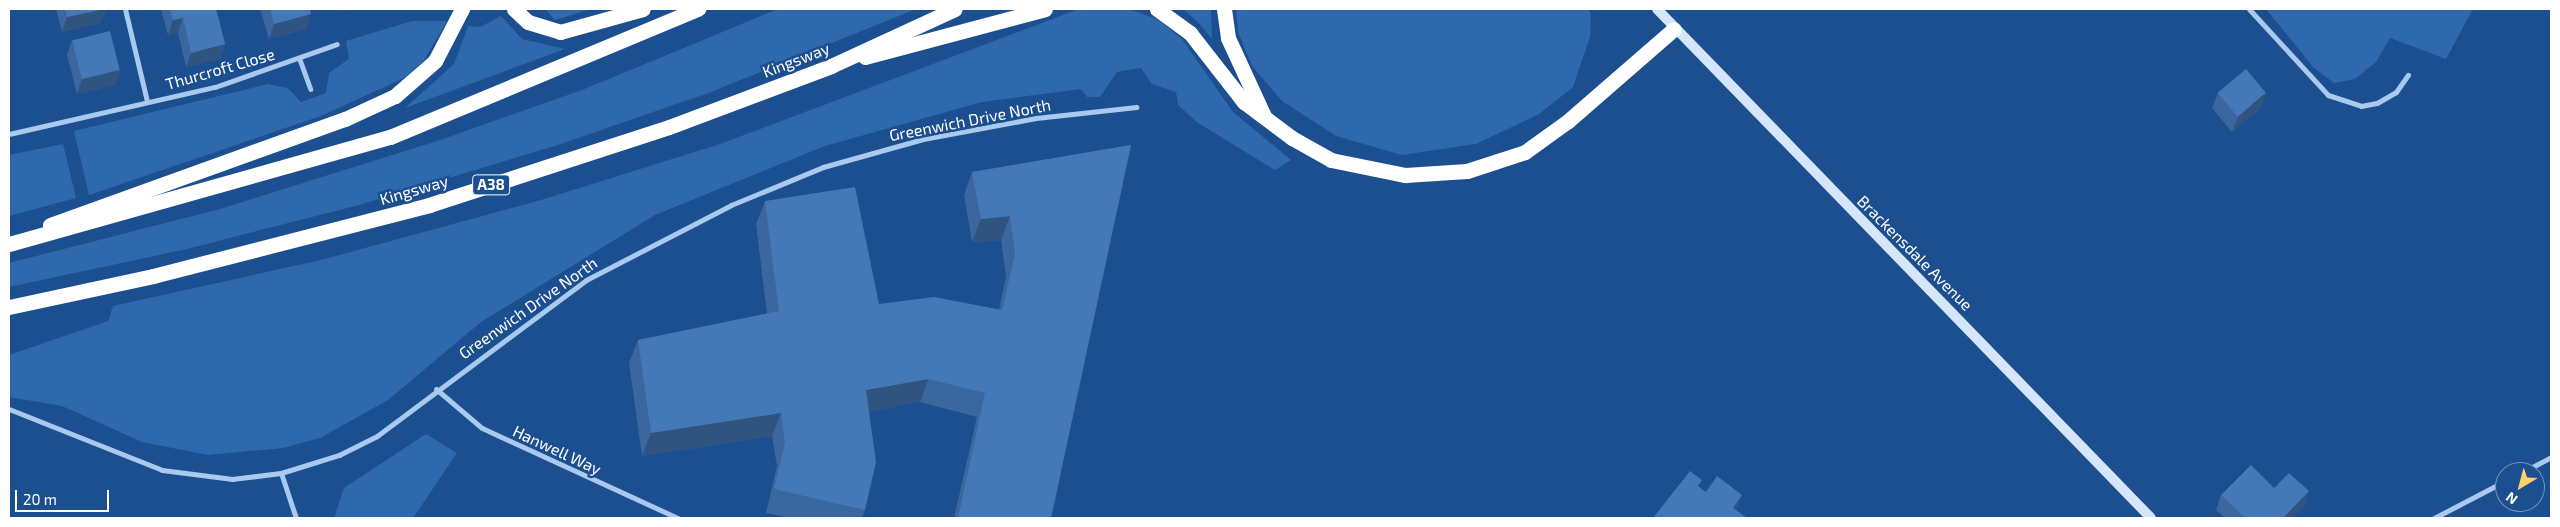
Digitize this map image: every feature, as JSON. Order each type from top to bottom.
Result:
[{"type":"highway","points":[[9,243],[346,119],[395,96],[436,61],[462,9]]},
{"type":"highway","points":[[514,9],[528,22],[560,32],[643,9]]},
{"type":"highway","points":[[9,243],[390,137],[698,9]]},
{"type":"highway","name":"Kingsway","points":[[9,307],[153,276],[429,205],[669,127],[831,66],[955,9]]},
{"type":"highway","points":[[831,66],[1045,9]]},
{"type":"highway","points":[[1157,9],[1190,33],[1229,86],[1264,116],[1310,150],[1364,170],[1405,175],[1467,171],[1498,163],[1546,138],[1674,29]]},
{"type":"highway","points":[[1224,9],[1228,38],[1264,116]]},
{"type":"street","name":"Thurcroft Close","points":[[125,9],[147,101]]},
{"type":"street","name":"Brackensdale Avenue","points":[[1656,9],[2151,518]]},
{"type":"street","points":[[2249,9],[2328,95],[2362,106],[2377,103],[2396,92],[2408,76]]},
{"type":"street","name":"Thurcroft Close","points":[[9,134],[215,86],[337,44]]},
{"type":"street","name":"Thurcroft Close","points":[[299,58],[310,89]]},
{"type":"street","name":"Greenwich Drive North","points":[[9,410],[162,470],[232,478],[281,473],[360,445],[586,280],[730,205],[823,167],[922,139],[1036,118],[1136,108]]},
{"type":"street","name":"Hanwell Way","points":[[436,389],[482,428],[678,518]]},
{"type":"street","points":[[281,473],[296,518]]},
{"type":"street","points":[[2434,518],[2495,486]]},
{"type":"shaded area","points":[[545,9],[591,9],[555,20]]},
{"type":"shaded area","points":[[778,9],[916,9],[711,92],[558,145],[359,205],[187,249],[9,287],[9,263],[220,209],[437,141],[582,90]]},
{"type":"shaded area","points":[[1079,9],[1128,9],[1157,19],[1182,39],[1233,112],[1291,160],[1275,170],[1198,123],[1178,105],[1176,92],[1152,84],[1141,68],[1117,72],[1100,97],[1087,97],[1081,89],[982,102],[825,146],[655,215],[481,322],[388,400],[320,438],[283,448],[208,455],[142,442],[62,406],[9,397],[9,355],[108,321],[113,306],[321,260],[541,200],[720,144]]},
{"type":"shaded area","points":[[1183,9],[1211,9],[1212,39],[1199,23]]},
{"type":"shaded area","points":[[1236,9],[1589,9],[1591,15],[1590,37],[1573,87],[1539,114],[1476,144],[1402,155],[1336,136],[1282,101],[1252,66],[1238,32]]},
{"type":"shaded area","points":[[2266,9],[2473,9],[2446,59],[2390,38],[2376,62],[2355,79],[2334,83],[2314,68]]},
{"type":"shaded area","points":[[501,16],[522,39],[565,49],[405,108],[454,64],[468,26],[480,27]]},
{"type":"shaded area","points":[[412,21],[447,21],[424,60],[406,77],[321,116],[89,195],[74,131],[268,84],[288,88],[301,102],[326,93],[329,73],[349,59],[346,41]]},
{"type":"shaded area","points":[[63,144],[76,198],[9,216],[9,155]]},
{"type":"shaded area","points":[[426,434],[457,453],[413,518],[334,518],[344,488]]},
{"type":"building","points":[[65,9],[104,9],[67,17]]},
{"type":"building","points":[[170,9],[216,9],[225,44],[191,53],[183,18],[173,20]]},
{"type":"building","points":[[270,9],[310,9],[311,14],[274,24]]},
{"type":"building","points":[[110,31],[120,70],[82,79],[72,40]]},
{"type":"building","points":[[2246,69],[2266,93],[2238,117],[2218,93]]},
{"type":"building","points":[[1131,145],[1051,518],[958,518],[985,393],[928,379],[866,390],[876,462],[865,510],[774,489],[785,443],[781,413],[651,433],[638,340],[779,311],[765,201],[855,187],[879,304],[934,297],[1002,310],[1015,254],[1010,216],[981,219],[972,172]]},
{"type":"building","points":[[2251,465],[2274,488],[2289,473],[2309,491],[2283,518],[2245,518],[2221,495]]},
{"type":"building","points":[[1690,471],[1702,480],[1698,486],[1706,492],[1717,476],[1742,495],[1733,508],[1746,517],[1653,518]]}]
